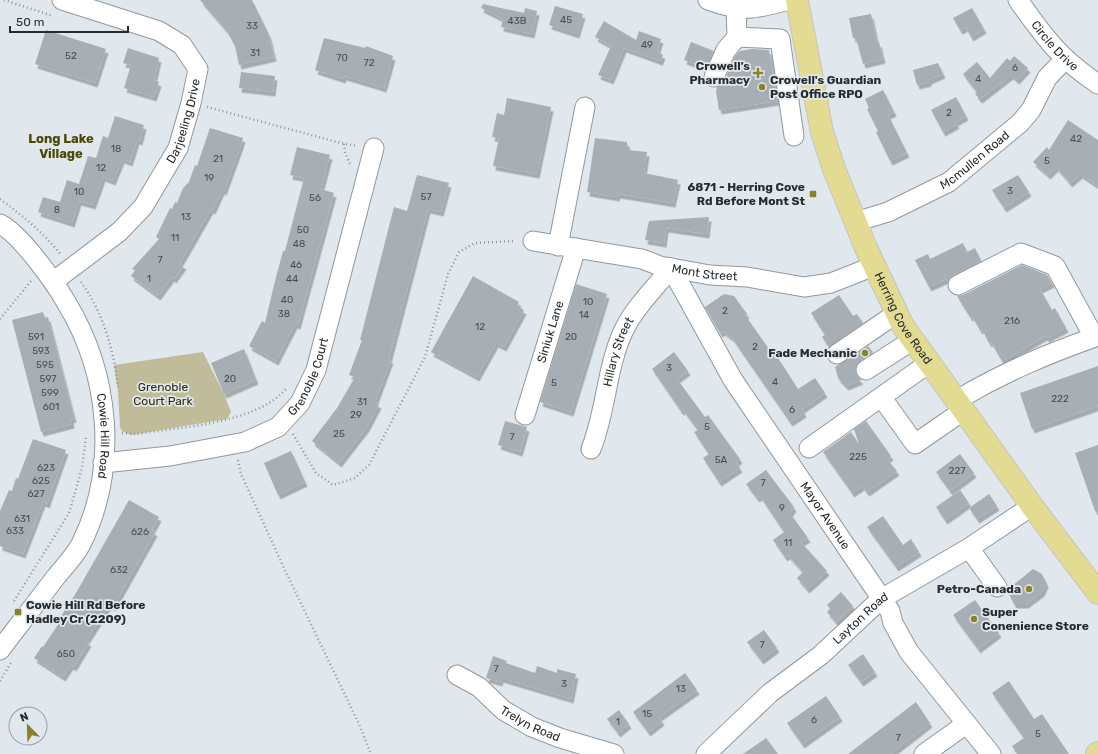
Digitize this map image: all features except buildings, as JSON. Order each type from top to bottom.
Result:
[{"type":"main road","name":"Herring Cove Road","points":[[797,0],[822,132],[855,222],[896,313],[903,326],[1032,506],[1098,593]]},
{"type":"street","points":[[708,0],[736,8],[761,8],[789,0]]},
{"type":"street","name":"Circle Drive","points":[[1026,3],[1045,38],[1064,60],[1098,84]]},
{"type":"street","name":"Darjeeling Drive","points":[[54,281],[118,232],[143,207],[178,148],[191,103],[198,69],[182,45],[159,31],[59,8]]},
{"type":"street","points":[[714,77],[726,50],[737,37],[736,8]]},
{"type":"street","points":[[737,37],[780,39],[794,136]]},
{"type":"street","name":"Mcmullen Road","points":[[855,222],[888,212],[949,182],[1020,123],[1031,110],[1047,78],[1064,60]]},
{"type":"street","name":"Siniuk Lane","points":[[525,416],[567,247],[585,107]]},
{"type":"street","name":"Grenoble Court","points":[[103,463],[170,456],[245,442],[278,427],[300,403],[316,370],[374,148]]},
{"type":"street","name":"Cowie Hill Road","points":[[0,224],[25,246],[54,281],[78,320],[99,379],[104,409],[105,440],[102,478],[93,516],[80,546],[0,650]]},
{"type":"street","name":"Mont Street","points":[[533,241],[642,259],[671,268],[710,275],[756,278],[804,287],[831,283],[874,266]]},
{"type":"street","points":[[882,398],[915,444],[992,378],[1037,358],[1096,337],[1056,266],[1021,253],[958,285]]},
{"type":"street","name":"Hillary Street","points":[[591,449],[600,427],[610,372],[622,334],[635,312],[671,268]]},
{"type":"street","name":"Mayor Avenue","points":[[671,268],[733,380],[890,612],[893,623],[909,652],[991,754]]},
{"type":"street","points":[[837,354],[896,313]]},
{"type":"street","points":[[866,370],[913,340]]},
{"type":"street","points":[[809,448],[882,398],[929,362]]},
{"type":"street","name":"Layton Road","points":[[706,754],[770,693],[821,655],[881,599],[969,548],[1032,506]]},
{"type":"street","points":[[969,548],[997,587]]},
{"type":"street","name":"Trelyn Road","points":[[457,675],[479,687],[504,710],[532,727],[560,738],[614,754]]},
{"type":"street","points":[[924,754],[966,724]]},
{"type":"path","points":[[4,0],[59,8]]},
{"type":"path","points":[[191,103],[344,144],[374,148]]},
{"type":"path","points":[[344,144],[345,153],[353,171]]},
{"type":"path","points":[[0,199],[20,213],[48,238],[61,256],[66,252]]},
{"type":"path","points":[[292,431],[316,473],[333,485],[355,478],[369,465],[425,357],[448,274],[459,252],[475,243],[499,240],[533,241]]},
{"type":"path","points":[[0,319],[32,279]]},
{"type":"path","points":[[122,433],[136,434],[244,416],[273,401],[291,383]]},
{"type":"path","points":[[13,602],[69,513],[82,468],[86,431]]},
{"type":"path","points":[[237,456],[241,474],[284,568],[359,724],[371,754]]},
{"type":"path","points":[[0,681],[6,671]]},
{"type":"green space","name":"Grenoble Court Park","points":[[203,352],[224,394],[231,412],[227,419],[131,435],[122,431],[120,427],[118,392],[114,365]]},
{"type":"place","name":"Crowell’s Pharmacy","points":[[758,73]]},
{"type":"place","name":"Crowell's Guardian Post Office RPO","points":[[762,87]]},
{"type":"place","name":"6871 - Herring Cove Rd Before Mont St","points":[[813,194]]},
{"type":"place","name":"Fade Mechanic","points":[[865,353]]},
{"type":"place","name":"Petro-Canada","points":[[1029,589]]},
{"type":"place","name":"Cowie Hill Rd Before Hadley Cr (2209)","points":[[18,612]]},
{"type":"place","name":"Super Conenience Store","points":[[974,619]]},
{"type":"district","name":"Long Lake Village","points":[[61,146]]}]
